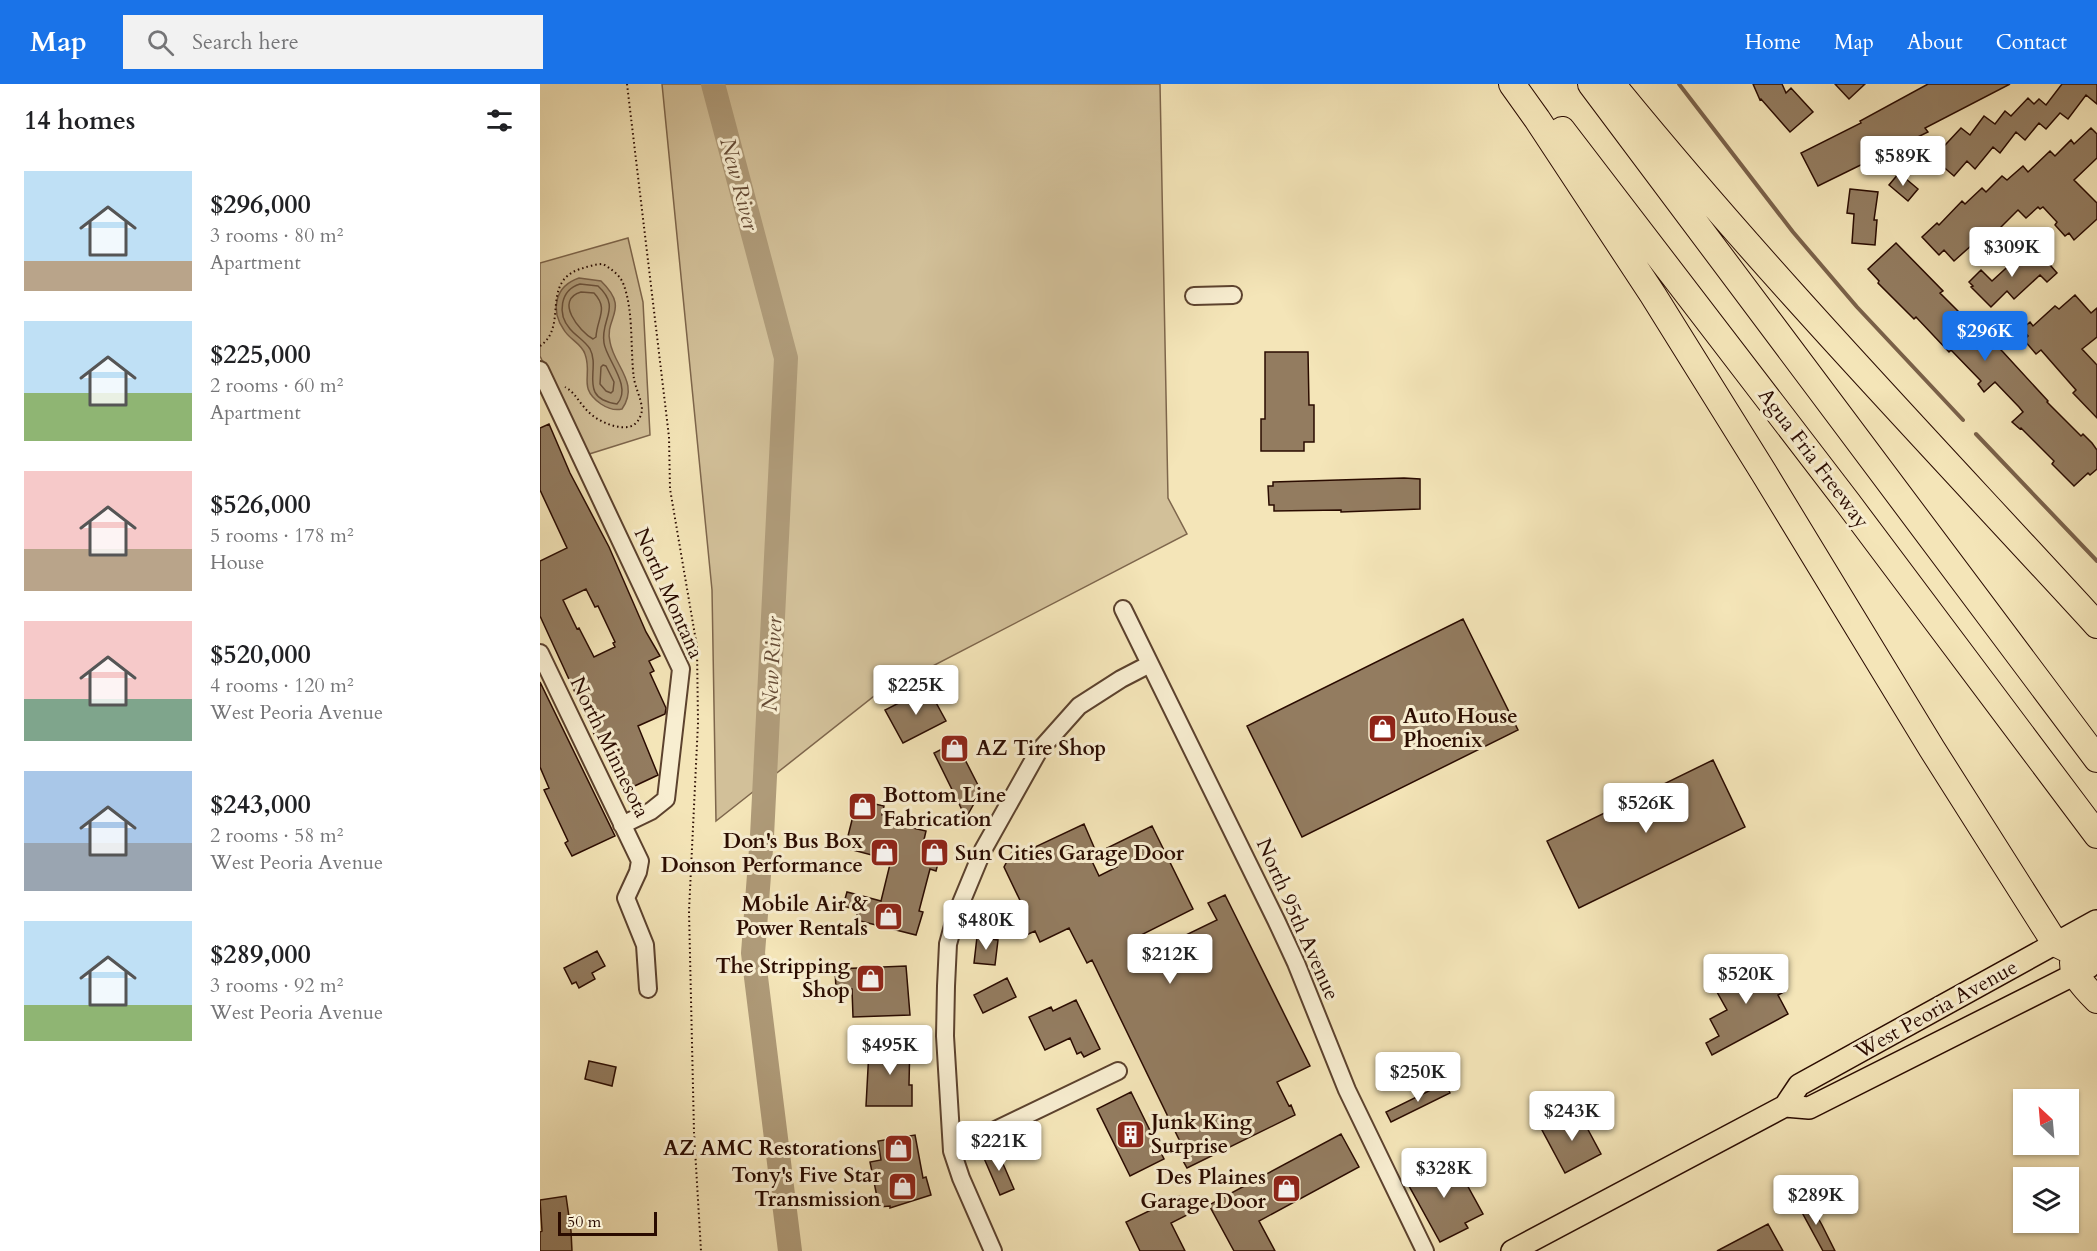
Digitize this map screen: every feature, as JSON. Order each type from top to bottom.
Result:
[{"type":"highway","points":[[1512,84],[1659,305],[1771,483],[1932,749],[2080,958],[2097,1000]]},
{"type":"highway","name":"Agua Fria Freeway","points":[[1527,84],[1861,520],[2097,835]]},
{"type":"highway","points":[[1590,84],[2097,759]]},
{"type":"highway","points":[[1612,84],[1677,164],[1810,315],[2097,625]]},
{"type":"highway","points":[[2080,958],[2081,942],[2097,923]]},
{"type":"main road","name":"West Peoria Avenue","points":[[1512,1251],[1785,1106],[1799,1085],[2080,958]]},
{"type":"main road","name":"West Peoria Avenue","points":[[1785,1106],[1809,1108],[2080,958]]},
{"type":"street","points":[[1194,296],[1233,295]]},
{"type":"street","name":"North Montana","points":[[542,375],[681,669],[666,799],[651,811],[622,825]]},
{"type":"street","name":"North 95th Avenue","points":[[1123,609],[1286,942],[1347,1090],[1425,1251]]},
{"type":"street","name":"North Minnesota","points":[[540,653],[640,861],[638,872],[626,898],[645,945],[648,989]]},
{"type":"street","points":[[993,1251],[961,1178],[952,1151],[946,1046],[948,944],[956,915],[983,850],[1038,752],[1079,706],[1121,679],[1150,664]]},
{"type":"street","points":[[952,1151],[1118,1071]]},
{"type":"path","points":[[542,375],[554,385],[566,387],[591,414],[611,426],[632,426],[638,421],[642,407],[634,379],[631,328],[623,284],[614,271],[603,264],[562,275]]},
{"type":"path","points":[[540,346],[549,337],[549,319]]},
{"type":"shaded area","points":[[662,84],[1160,84],[1168,498],[1187,534],[873,697],[716,821],[712,590]]},
{"type":"shaded area","points":[[628,238],[643,302],[650,435],[586,455],[540,356],[540,263]]},
{"type":"water","points":[[579,278],[601,281],[614,299],[614,313],[609,333],[612,351],[627,383],[627,400],[622,409],[606,407],[594,398],[588,387],[585,354],[566,333],[557,315],[556,307],[560,293],[571,282]]},
{"type":"building","points":[[1753,84],[1782,84],[1786,93],[1791,88],[1813,112],[1790,132],[1760,100]]},
{"type":"building","points":[[1835,84],[1865,84],[1849,99]]},
{"type":"building","points":[[1928,84],[2010,84],[1925,128],[1928,132],[1818,186],[1801,153],[1861,123],[1860,121]]},
{"type":"building","points":[[2062,84],[2097,84],[2097,104],[2086,95],[2068,119],[2060,113],[2046,129],[2039,123],[2025,140],[2016,132],[2000,153],[1993,147],[1975,169],[1967,161],[1954,176],[1933,158],[1961,128],[1970,135],[1984,116],[1995,124],[2005,111],[2011,116],[2028,98],[2034,104],[2039,99],[2046,105]]},
{"type":"building","points":[[2091,128],[2097,134],[2097,158],[2074,180],[2097,203],[2097,219],[2074,240],[2069,233],[2065,236],[2055,225],[2057,222],[2043,207],[2040,209],[2038,207],[2026,218],[2018,210],[1987,241],[1982,236],[1954,261],[1944,250],[1939,255],[1922,237],[1937,223],[1939,225],[1962,201],[1965,204],[1982,188],[1986,192],[2002,176],[2007,180],[2023,166],[2028,172],[2050,151],[2055,156],[2071,140],[2074,144]]},
{"type":"building","points":[[1899,173],[1918,189],[1908,201],[1889,185]]},
{"type":"building","points":[[1850,189],[1878,192],[1874,220],[1877,220],[1875,245],[1852,243],[1854,214],[1847,213]]},
{"type":"building","points":[[1896,243],[1943,291],[1940,293],[2003,352],[2081,436],[2083,434],[2092,443],[2097,450],[2097,469],[2090,475],[2088,473],[2074,486],[2052,464],[2054,461],[2012,422],[2023,412],[1995,382],[1984,392],[1978,384],[1981,381],[1951,350],[1949,352],[1916,317],[1914,319],[1878,283],[1879,281],[1868,269]]},
{"type":"building","points":[[2027,249],[2039,262],[2044,258],[2057,273],[2047,282],[2040,275],[2014,299],[2007,291],[1991,307],[1971,287],[1973,286],[1969,282],[1981,270],[1992,281]]},
{"type":"building","points":[[2075,295],[2091,313],[2097,308],[2097,337],[2082,349],[2097,365],[2097,418],[2073,393],[2076,390],[2041,350],[2036,354],[2024,340],[2028,336],[2022,329],[2030,322],[2033,326],[2055,306],[2059,309]]},
{"type":"building","points":[[1265,352],[1308,352],[1309,405],[1314,405],[1314,442],[1304,442],[1304,451],[1261,451],[1261,419],[1265,419]]},
{"type":"building","points":[[549,424],[570,473],[609,547],[646,632],[660,656],[649,661],[654,671],[650,673],[666,708],[665,714],[638,726],[658,775],[624,791],[613,769],[616,767],[599,734],[595,736],[540,616],[540,561],[567,548],[540,490],[540,428]],"holes":[[[586,589],[595,607],[598,606],[615,642],[613,643],[615,647],[594,657],[563,600]]]},
{"type":"building","points":[[1420,479],[1420,509],[1341,512],[1341,510],[1274,511],[1274,505],[1269,505],[1268,486],[1273,486],[1273,482]]},
{"type":"building","name":"Auto House Phoenix","points":[[1463,619],[1518,730],[1302,837],[1247,726]]},
{"type":"building","points":[[540,682],[615,836],[572,856],[565,843],[568,841],[544,790],[549,788],[540,767]]},
{"type":"building","points":[[928,688],[946,721],[903,743],[885,710]]},
{"type":"building","points":[[956,742],[981,791],[966,818],[934,753]]},
{"type":"building","points":[[1713,760],[1745,827],[1579,908],[1547,841]]},
{"type":"building","points":[[857,800],[884,806],[882,815],[905,820],[904,826],[926,831],[923,844],[942,848],[936,871],[930,869],[919,911],[923,912],[916,935],[856,920],[858,910],[843,906],[847,892],[881,901],[891,860],[845,848]]},
{"type":"building","points":[[1084,824],[1097,854],[1090,857],[1099,876],[1117,867],[1107,848],[1152,826],[1193,909],[1135,938],[1143,954],[1217,920],[1208,903],[1225,895],[1310,1066],[1277,1082],[1295,1115],[1187,1168],[1182,1159],[1187,1156],[1092,960],[1087,963],[1069,928],[1040,942],[1035,931],[1024,936],[1017,920],[1027,915],[1004,867],[1013,850],[1016,856]]},
{"type":"building","points":[[977,937],[998,940],[995,965],[974,963]]},
{"type":"building","points":[[597,951],[605,966],[592,973],[595,979],[579,988],[576,982],[572,984],[564,968]]},
{"type":"building","points":[[1768,962],[1784,992],[1778,995],[1788,1014],[1712,1055],[1706,1043],[1719,1036],[1710,1019],[1727,1010],[1712,983],[1738,969],[1742,976]]},
{"type":"building","points":[[906,966],[910,1015],[853,1017],[852,989],[836,989],[835,969]]},
{"type":"building","points":[[1007,978],[1016,997],[983,1013],[974,995]]},
{"type":"building","points":[[1076,1000],[1100,1049],[1084,1057],[1081,1052],[1077,1054],[1070,1038],[1045,1050],[1029,1017],[1051,1007],[1053,1011]]},
{"type":"building","points":[[888,1039],[910,1039],[909,1085],[912,1085],[912,1106],[866,1106],[869,1050],[888,1050]]},
{"type":"building","points":[[589,1061],[616,1067],[612,1086],[585,1079]]},
{"type":"building","points":[[1445,1083],[1450,1093],[1391,1122],[1386,1112]]},
{"type":"building","name":"Junk King Surprise","points":[[1131,1092],[1164,1159],[1130,1176],[1097,1109]]},
{"type":"building","points":[[1578,1111],[1601,1154],[1565,1173],[1542,1130]]},
{"type":"building","points":[[1341,1134],[1359,1167],[1259,1221],[1275,1251],[1234,1251],[1209,1205]]},
{"type":"building","name":"Tony's Five Star Transmission","points":[[915,1135],[923,1178],[926,1177],[931,1195],[890,1208],[890,1206],[879,1207],[870,1162],[881,1160],[878,1141]]},
{"type":"building","points":[[997,1150],[1014,1189],[1000,1195],[983,1156]]},
{"type":"building","points":[[1431,1162],[1437,1173],[1455,1163],[1483,1214],[1465,1223],[1468,1228],[1440,1242],[1403,1175]]},
{"type":"building","points":[[566,1196],[572,1251],[540,1251],[540,1232],[542,1231],[540,1200]]},
{"type":"building","points":[[1180,1196],[1189,1214],[1171,1223],[1185,1251],[1140,1251],[1126,1222]]},
{"type":"building","points":[[1808,1200],[1835,1251],[1823,1251],[1798,1205]]},
{"type":"building","points":[[1768,1224],[1783,1251],[1717,1251]]},
{"type":"waterway","name":"New River","points":[[713,84],[786,358],[762,836],[753,953],[790,1251]]},
{"type":"waterway","points":[[1679,84],[1793,232],[1857,307],[1963,420]]},
{"type":"waterway","points":[[1976,434],[2097,561]]},
{"type":"place","name":"Auto House Phoenix","points":[[1382,728]]},
{"type":"place","name":"AZ Tire Shop","points":[[955,748]]},
{"type":"place","name":"Bottom Line Fabrication","points":[[862,807]]},
{"type":"place","name":"Don's Bus Box Donson Performance","points":[[884,853]]},
{"type":"place","name":"Sun Cities Garage Door","points":[[934,853]]},
{"type":"place","name":"Mobile Air & Power Rentals","points":[[889,916]]},
{"type":"place","name":"The Stripping Shop","points":[[871,978]]},
{"type":"place","name":"Junk King Surprise","points":[[1130,1134]]},
{"type":"place","name":"AZ AMC Restorations","points":[[898,1148]]},
{"type":"place","name":"Tony's Five Star Transmission","points":[[902,1187]]},
{"type":"place","name":"Des Plaines Garage Door","points":[[1287,1189]]}]
